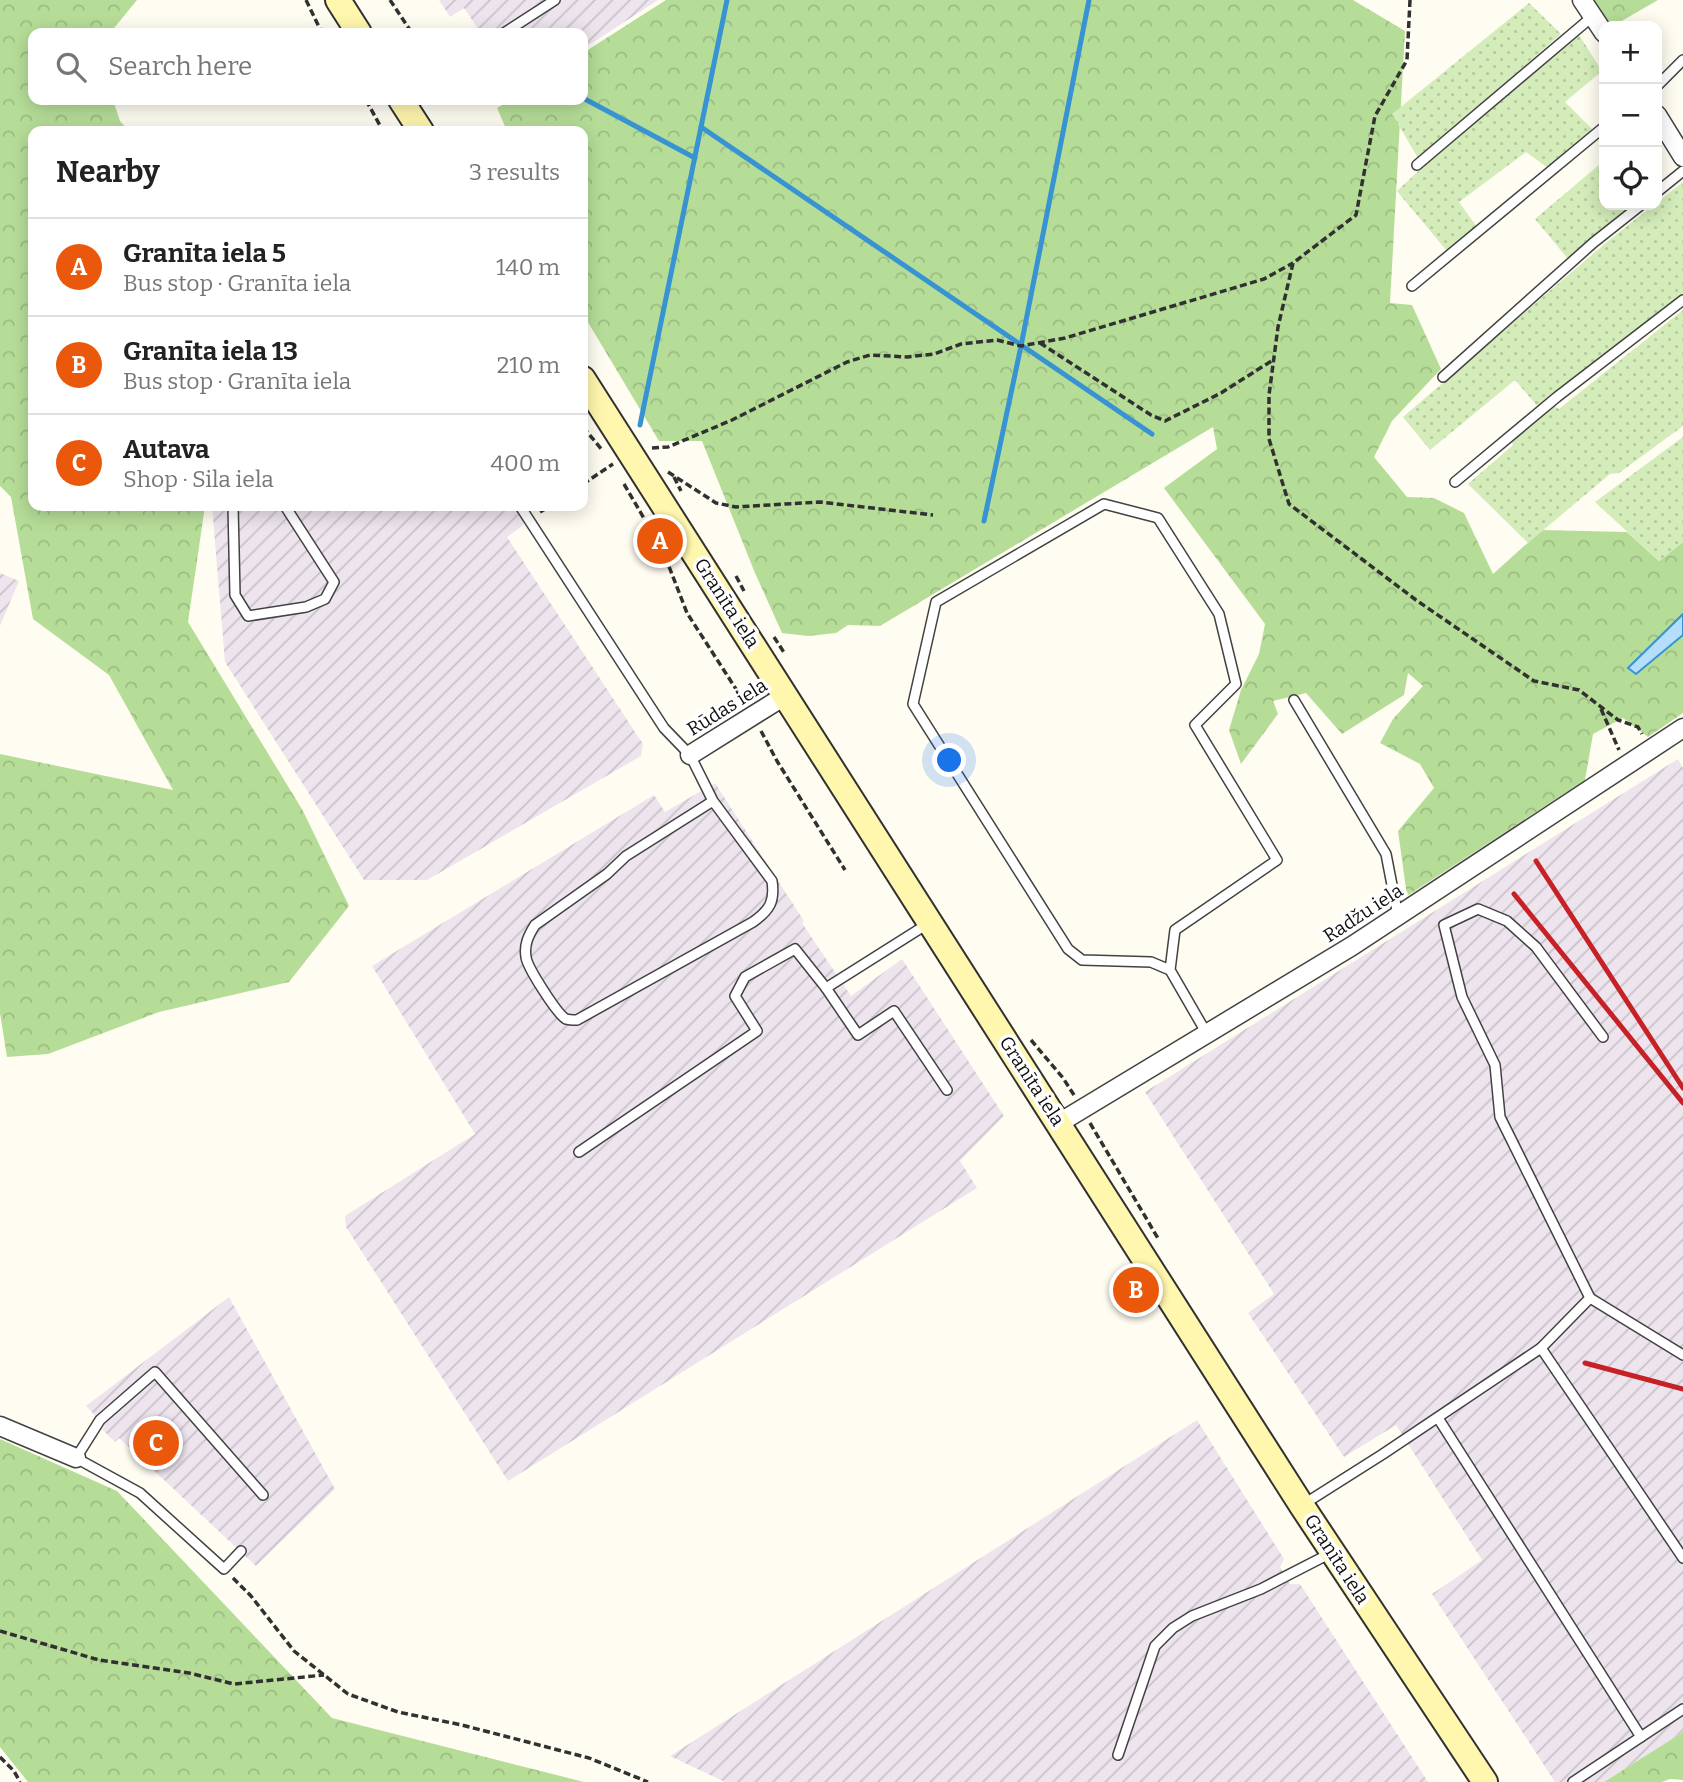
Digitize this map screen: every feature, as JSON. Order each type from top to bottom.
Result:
[{"type":"main road","points":[[338,0],[356,28]]},
{"type":"main road","points":[[405,105],[418,126]]},
{"type":"main road","name":"Granīta iela","points":[[588,389],[622,458],[786,695],[1302,1506],[1485,1782]]},
{"type":"street","points":[[1582,0],[1599,25]]},
{"type":"street","points":[[1662,123],[1683,157]]},
{"type":"street","name":"Rūdas iela","points":[[690,755],[786,695]]},
{"type":"street","name":"Radžu iela","points":[[1059,1123],[1398,916],[1683,728]]},
{"type":"street","points":[[0,1426],[76,1458]]},
{"type":"lane","points":[[512,28],[555,0]]},
{"type":"lane","points":[[1417,165],[1593,16]]},
{"type":"lane","points":[[1659,84],[1683,60]]},
{"type":"lane","points":[[1412,286],[1599,131]]},
{"type":"lane","points":[[1662,188],[1683,171]]},
{"type":"lane","points":[[1443,377],[1593,243],[1635,210]]},
{"type":"lane","points":[[1455,482],[1557,397],[1683,300]]},
{"type":"lane","points":[[1170,970],[1175,930],[1277,860],[1195,724],[1236,684],[1219,614],[1158,518],[1104,504],[936,602],[914,704],[1068,949],[1082,960],[1151,962],[1170,970],[1207,1034]]},
{"type":"lane","points":[[233,511],[235,595],[248,616],[306,607],[325,599],[334,582],[288,511]]},
{"type":"lane","points":[[523,511],[664,728],[690,755],[713,801],[772,881],[774,894],[771,906],[753,922],[577,1020],[566,1019],[555,1008],[526,961],[525,944],[535,925],[607,874],[621,859],[713,801]]},
{"type":"lane","points":[[1294,699],[1386,854],[1398,916]]},
{"type":"lane","points":[[1603,1037],[1536,947],[1507,921],[1478,909],[1444,925],[1462,997],[1495,1065],[1500,1117],[1591,1298],[1683,1354]]},
{"type":"lane","points":[[826,988],[931,922]]},
{"type":"lane","points":[[579,1152],[757,1031],[735,996],[745,976],[795,949],[858,1035],[894,1011],[947,1090]]},
{"type":"lane","points":[[1302,1506],[1541,1348],[1591,1298]]},
{"type":"lane","points":[[1541,1348],[1683,1558]]},
{"type":"lane","points":[[241,1551],[224,1569],[140,1493],[76,1458],[100,1420],[155,1373],[263,1495]]},
{"type":"lane","points":[[1438,1418],[1641,1737]]},
{"type":"lane","points":[[1118,1755],[1155,1646],[1173,1628],[1192,1616],[1261,1589],[1333,1552]]},
{"type":"lane","points":[[1573,1782],[1683,1709]]},
{"type":"path","points":[[306,0],[320,28]]},
{"type":"path","points":[[390,0],[409,28]]},
{"type":"path","points":[[588,481],[622,458],[643,448],[668,447],[732,420],[847,362],[870,355],[907,357],[934,354],[961,344],[997,340],[1021,346],[1065,338],[1264,279],[1293,263],[1356,215],[1375,116],[1407,60],[1410,0]]},
{"type":"path","points":[[369,105],[380,126]]},
{"type":"path","points":[[1293,263],[1278,327],[1269,395],[1269,439],[1289,504],[1416,600],[1534,681],[1579,690],[1618,720],[1637,727],[1652,749]]},
{"type":"path","points":[[1038,342],[1151,415],[1165,421],[1221,393],[1274,359]]},
{"type":"path","points":[[588,431],[622,458]]},
{"type":"path","points":[[666,470],[716,503],[736,507],[820,502],[933,515]]},
{"type":"path","points":[[619,476],[663,551],[687,613],[753,716],[777,761],[845,870]]},
{"type":"path","points":[[1600,707],[1625,767]]},
{"type":"path","points":[[224,1569],[251,1596],[294,1650],[348,1694],[398,1712],[462,1725],[589,1758],[648,1782]]},
{"type":"path","points":[[0,1631],[99,1660],[189,1673],[234,1684],[266,1683],[324,1675]]},
{"type":"path","points":[[0,1757],[14,1771],[20,1782]]},
{"type":"shaded area","points":[[439,0],[658,0],[588,46],[588,28],[478,28],[464,8],[450,17]]},
{"type":"shaded area","points":[[212,511],[530,511],[522,526],[507,537],[643,744],[641,756],[427,880],[364,880],[225,662]]},
{"type":"shaded area","points":[[0,573],[19,581],[0,626]]},
{"type":"shaded area","points":[[1678,759],[1683,768],[1683,1732],[1604,1782],[1555,1782],[1432,1594],[1482,1560],[1396,1425],[1344,1457],[1248,1313],[1274,1294],[1145,1092]]},
{"type":"shaded area","points":[[715,783],[851,996],[902,959],[1004,1116],[960,1161],[977,1188],[508,1481],[346,1227],[345,1216],[475,1134],[372,966],[654,795],[665,812]]},
{"type":"shaded area","points":[[229,1297],[335,1489],[256,1566],[119,1438],[115,1442],[102,1429],[105,1426],[86,1406]]},
{"type":"shaded area","points":[[1197,1420],[1284,1559],[1280,1567],[1290,1584],[1300,1584],[1428,1782],[725,1782],[670,1756]]},
{"type":"green space","points":[[0,0],[137,0],[114,28],[28,28],[28,105],[115,105],[124,126],[28,126],[28,511],[204,511],[188,622],[303,811],[349,906],[289,982],[159,1012],[48,1054],[7,1057],[0,1013],[0,754],[173,790],[109,675],[33,619],[11,497],[0,486]]},
{"type":"green space","points":[[666,0],[1353,0],[1405,31],[1390,303],[1412,305],[1441,369],[1392,421],[1374,457],[1407,497],[1434,498],[1464,513],[1493,574],[1542,530],[1627,532],[1659,561],[1683,542],[1683,713],[1648,737],[1623,718],[1593,734],[1585,780],[1407,896],[1398,831],[1434,788],[1420,764],[1380,743],[1393,719],[1423,686],[1408,673],[1404,695],[1342,734],[1306,693],[1273,701],[1278,714],[1241,764],[1229,730],[1241,690],[1259,654],[1265,624],[1164,488],[1217,449],[1213,427],[880,626],[848,625],[836,633],[808,636],[782,633],[702,441],[659,441],[588,322],[588,126],[505,126],[497,108],[502,105],[588,105],[588,50]]},
{"type":"green space","points":[[1591,0],[1658,0],[1622,21],[1605,21]]},
{"type":"green space","points":[[1529,3],[1561,34],[1418,158],[1392,114]]},
{"type":"green space","points":[[1579,35],[1599,66],[1599,74],[1565,102],[1592,129],[1584,139],[1548,168],[1526,152],[1459,202],[1477,227],[1447,251],[1397,191]]},
{"type":"green space","points":[[1599,165],[1599,210],[1626,210],[1568,259],[1535,219]]},
{"type":"green space","points":[[1683,182],[1683,293],[1539,408],[1515,380],[1430,450],[1403,417],[1608,241],[1647,210],[1662,210],[1662,199]]},
{"type":"green space","points":[[1683,310],[1683,426],[1619,473],[1610,474],[1528,543],[1468,484],[1513,445],[1510,440],[1554,406],[1559,409]]},
{"type":"green space","points":[[1683,437],[1683,542],[1659,561],[1595,502]]},
{"type":"green space","points":[[0,1439],[117,1491],[332,1718],[584,1782],[28,1782],[0,1747]]},
{"type":"green space","points":[[1683,1732],[1683,1780],[1604,1782]]},
{"type":"water","points":[[1683,614],[1683,635],[1636,674],[1628,668]]},
{"type":"waterway","points":[[640,425],[727,0]]},
{"type":"waterway","points":[[984,521],[1089,0]]},
{"type":"waterway","points":[[588,101],[695,158]]},
{"type":"waterway","points":[[701,127],[1152,434]]},
{"type":"railway","points":[[1536,861],[1683,1088]]},
{"type":"railway","points":[[1514,894],[1683,1103]]},
{"type":"railway","points":[[1585,1363],[1683,1389]]},
{"type":"place","name":"Granīta iela 5","points":[[660,541]]},
{"type":"place","name":"Granīta iela 13","points":[[1136,1290]]},
{"type":"place","name":"Autava","points":[[156,1443]]}]
